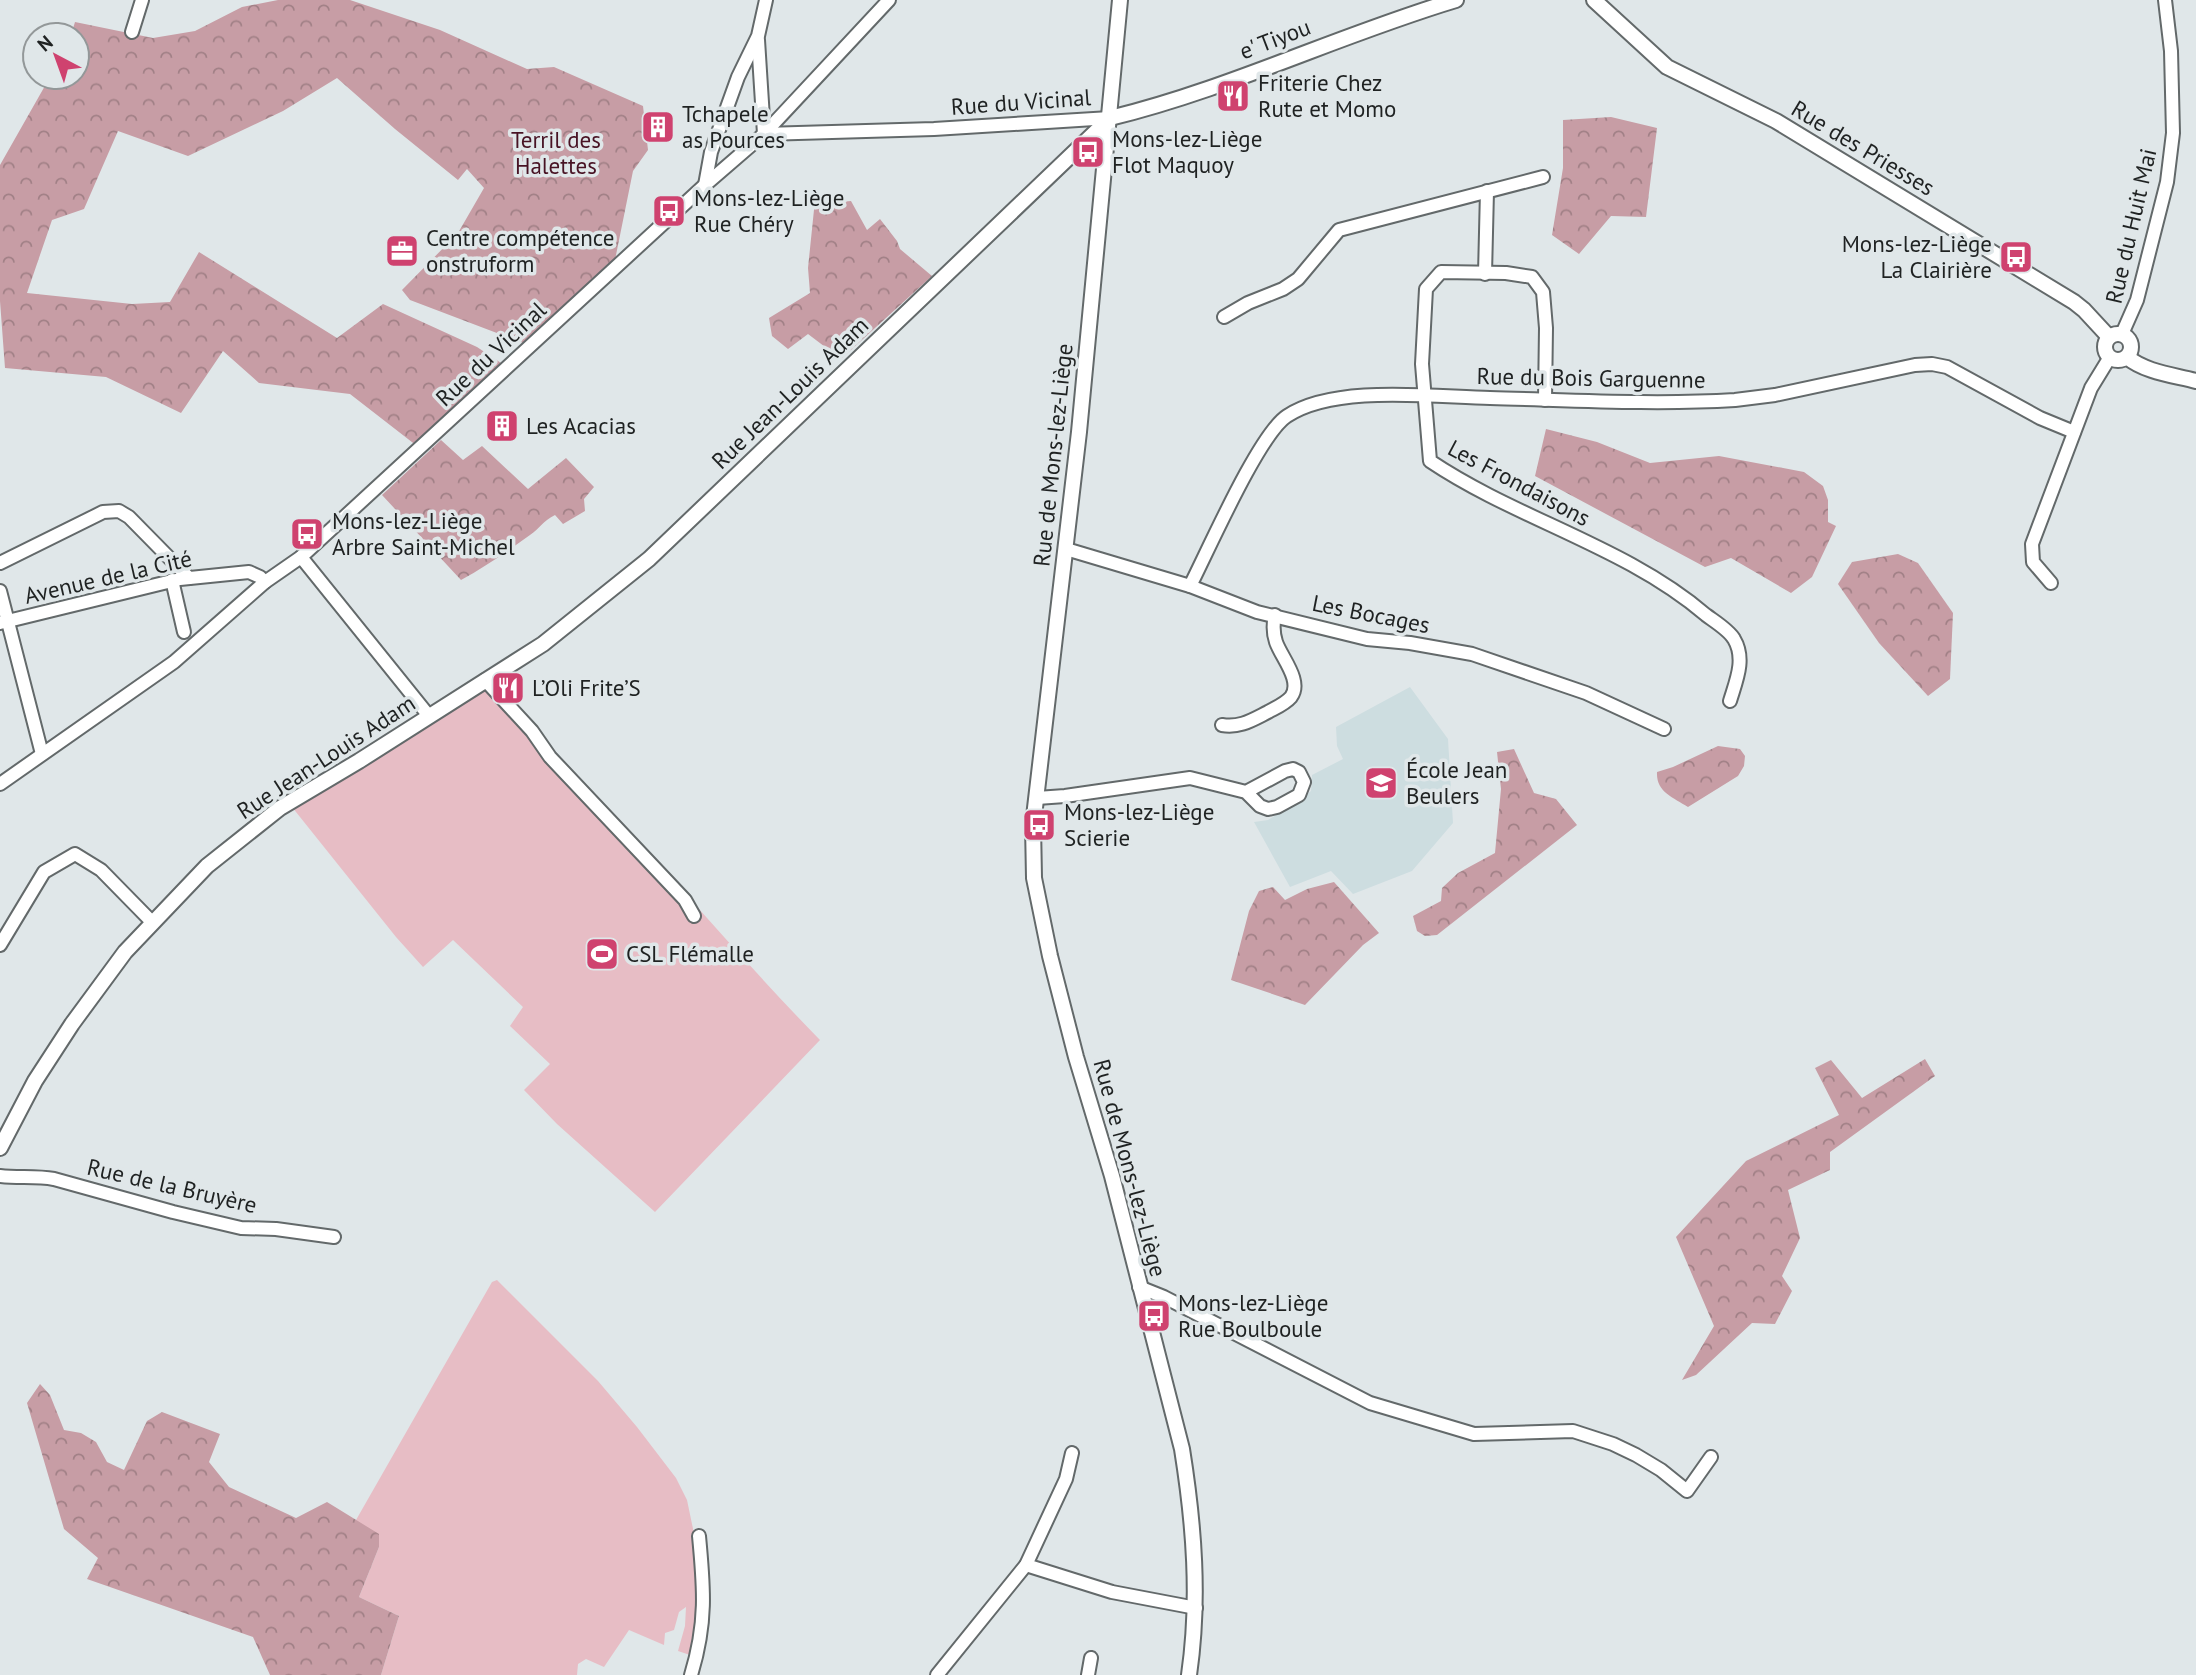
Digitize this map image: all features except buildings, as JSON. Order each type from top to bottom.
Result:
[{"type":"street","points":[[132,32],[142,0]]},
{"type":"street","points":[[705,185],[711,152],[738,77],[758,36],[766,0]]},
{"type":"street","points":[[764,134],[889,0]]},
{"type":"street","name":"Rue de Mons-lez-Liège","points":[[1120,0],[1066,549],[1033,825],[1034,878],[1050,956],[1076,1056],[1112,1176],[1182,1449],[1196,1575],[1196,1608],[1189,1675]]},
{"type":"street","name":"e' Tiyou","points":[[1110,118],[1202,91],[1391,19],[1456,0]]},
{"type":"street","name":"Rue des Priesses","points":[[1594,0],[1667,67],[1776,121],[2062,295],[2115,335]]},
{"type":"street","name":"Rue du Huit Mai","points":[[2115,335],[2137,300],[2166,182],[2173,104],[2165,0]]},
{"type":"street","points":[[758,36],[764,134]]},
{"type":"street","name":"Rue du Vicinal","points":[[0,783],[174,662],[265,582],[301,557],[705,185],[764,134],[934,129],[1110,118]]},
{"type":"street","name":"Rue Jean-Louis Adam","points":[[0,1148],[35,1081],[72,1024],[125,952],[208,866],[279,808],[544,644],[649,558],[1110,118]]},
{"type":"street","points":[[1224,317],[1298,279],[1339,230],[1543,177]]},
{"type":"street","points":[[1485,274],[1487,191]]},
{"type":"street","name":"Les Frondaisons","points":[[1545,400],[1546,328],[1543,292],[1532,277],[1506,273],[1441,272],[1426,289],[1422,364],[1430,461],[1455,478],[1492,497],[1632,564],[1691,602],[1734,638],[1741,664],[1730,701]]},
{"type":"street","points":[[2115,335],[2128,338],[2131,346],[2127,357],[2118,360],[2110,357],[2105,350],[2115,335]]},
{"type":"street","points":[[2051,583],[2033,562],[2032,544],[2091,388],[2110,357]]},
{"type":"street","points":[[2127,357],[2157,371],[2196,381]]},
{"type":"street","name":"Rue du Bois Garguenne","points":[[1190,586],[1262,446],[1285,417],[1312,403],[1382,394],[1689,402],[1751,399],[1932,364],[1954,370],[2032,414],[2074,432]]},
{"type":"street","points":[[0,564],[103,512],[119,510],[188,578]]},
{"type":"street","name":"Les Bocages","points":[[1066,549],[1190,586],[1257,612],[1367,639],[1410,643],[1472,654],[1586,692],[1664,729]]},
{"type":"street","points":[[301,557],[429,716]]},
{"type":"street","name":"Avenue de la Cité","points":[[4,622],[172,580],[249,572],[265,582]]},
{"type":"street","points":[[172,580],[184,632]]},
{"type":"street","points":[[0,591],[4,622],[42,754]]},
{"type":"street","points":[[1222,725],[1247,723],[1286,702],[1292,695],[1295,683],[1277,645],[1275,615]]},
{"type":"street","points":[[485,680],[532,731],[550,757],[685,900],[694,916]]},
{"type":"street","points":[[1037,798],[1190,778],[1246,792]]},
{"type":"street","points":[[0,945],[44,872],[75,854],[101,870],[152,922]]},
{"type":"street","name":"Rue de la Bruyère","points":[[0,1176],[54,1179],[241,1228],[276,1229],[334,1237]]},
{"type":"street","points":[[1139,1287],[1164,1297],[1370,1403],[1474,1434],[1573,1432],[1613,1444],[1636,1455],[1661,1470],[1687,1491],[1711,1457]]},
{"type":"street","points":[[937,1675],[1026,1565],[1066,1479],[1072,1453]]},
{"type":"street","points":[[691,1675],[699,1650],[704,1619],[699,1536]]},
{"type":"street","points":[[1026,1565],[1112,1592],[1196,1608]]},
{"type":"street","points":[[1088,1675],[1091,1658]]},
{"type":"shaded area","name":"CSL Flémalle","points":[[493,683],[820,1040],[655,1212],[557,1124],[524,1090],[550,1064],[510,1026],[523,1007],[453,940],[423,967],[292,807]]},
{"type":"shaded area","name":"École Jean Beulers","points":[[1410,687],[1448,739],[1453,823],[1412,871],[1353,894],[1331,871],[1290,887],[1254,822],[1268,820],[1299,801],[1311,791],[1312,775],[1343,759],[1337,746],[1336,727]]},
{"type":"shaded area","points":[[497,1280],[598,1381],[676,1478],[687,1500],[697,1548],[701,1602],[693,1656],[678,1651],[685,1626],[686,1607],[679,1612],[674,1630],[665,1633],[664,1645],[629,1630],[604,1667],[586,1659],[578,1664],[577,1675],[381,1675],[399,1616],[359,1597],[379,1547],[356,1520],[492,1282]]},
{"type":"green space","name":"Terril des Halettes","points":[[278,0],[350,0],[440,30],[527,69],[554,67],[643,106],[648,150],[633,171],[615,260],[526,344],[410,300],[402,290],[458,233],[484,188],[467,169],[458,180],[337,78],[283,111],[188,156],[118,131],[84,209],[52,220],[27,293],[132,304],[170,302],[199,252],[337,338],[383,304],[477,347],[504,365],[417,446],[350,394],[259,383],[223,351],[181,413],[106,377],[5,368],[0,301],[0,165],[42,91],[91,91],[91,25],[153,38],[195,31],[242,7]]},
{"type":"green space","points":[[1611,117],[1657,128],[1646,217],[1611,216],[1579,254],[1552,235],[1563,168],[1563,120]]},
{"type":"green space","points":[[815,200],[829,203],[851,201],[867,230],[880,219],[900,249],[932,276],[841,359],[808,334],[788,349],[772,336],[769,318],[810,293],[808,268]]},
{"type":"green space","points":[[1546,429],[1597,442],[1650,463],[1719,456],[1804,472],[1823,486],[1828,500],[1828,522],[1836,526],[1812,577],[1791,593],[1731,558],[1705,567],[1535,476]]},
{"type":"green space","points":[[441,440],[463,460],[482,446],[528,489],[566,458],[594,487],[584,499],[585,511],[563,524],[555,515],[505,553],[461,580],[382,495]]},
{"type":"green space","points":[[1898,554],[1918,563],[1953,613],[1950,679],[1928,696],[1879,643],[1838,584],[1852,562]]},
{"type":"green space","points":[[1718,746],[1740,749],[1745,756],[1744,766],[1738,776],[1688,807],[1671,797],[1659,785],[1657,772]]},
{"type":"green space","points":[[1514,749],[1534,793],[1556,799],[1577,825],[1437,935],[1425,936],[1417,931],[1413,916],[1441,901],[1442,888],[1458,873],[1495,853],[1501,789],[1497,752]]},
{"type":"green space","points":[[1334,882],[1379,933],[1363,945],[1305,1005],[1231,980],[1249,911],[1259,891],[1273,887],[1285,900],[1307,889]]},
{"type":"green space","points":[[1925,1059],[1935,1076],[1830,1152],[1830,1170],[1788,1190],[1800,1238],[1782,1276],[1792,1291],[1775,1324],[1752,1323],[1696,1375],[1682,1380],[1714,1326],[1676,1237],[1746,1161],[1839,1115],[1815,1068],[1831,1060],[1862,1098]]},
{"type":"green space","points":[[40,1384],[50,1395],[64,1430],[81,1433],[96,1442],[107,1462],[124,1470],[147,1421],[162,1412],[220,1434],[209,1462],[229,1487],[296,1518],[327,1502],[379,1534],[379,1547],[359,1597],[399,1616],[381,1675],[270,1675],[253,1637],[87,1579],[98,1558],[64,1529],[27,1403]]},
{"type":"place","name":"Friterie Chez Rute et Momo","points":[[1233,96]]},
{"type":"place","name":"Tchapele as Pources","points":[[658,127]]},
{"type":"place","name":"Mons-lez-Liège Flot Maquoy","points":[[1088,152]]},
{"type":"place","name":"Mons-lez-Liège Rue Chéry","points":[[669,211]]},
{"type":"place","name":"Centre compétence onstruform","points":[[402,251]]},
{"type":"place","name":"Mons-lez-Liège La Clairière","points":[[2016,257]]},
{"type":"place","name":"Les Acacias","points":[[502,426]]},
{"type":"place","name":"Mons-lez-Liège Arbre Saint-Michel","points":[[307,534]]},
{"type":"place","name":"L’Oli Frite’S","points":[[508,688]]},
{"type":"place","name":"École Jean Beulers","points":[[1381,783]]},
{"type":"place","name":"Mons-lez-Liège Scierie","points":[[1039,825]]},
{"type":"place","name":"CSL Flémalle","points":[[602,954]]},
{"type":"place","name":"Mons-lez-Liège Rue Boulboule","points":[[1154,1316]]}]
